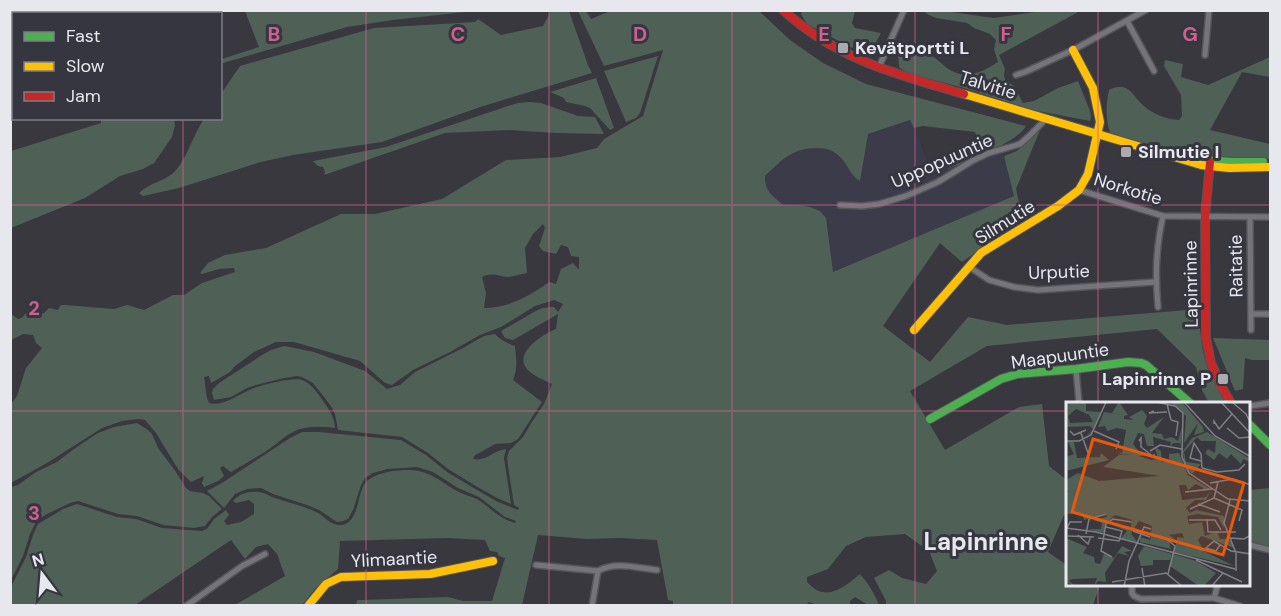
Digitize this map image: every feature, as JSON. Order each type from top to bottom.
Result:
[{"type":"street","name":"Talvitie","points":[[783,10],[812,35],[827,44],[857,60],[879,67],[1194,164],[1270,162]]},
{"type":"street","points":[[879,67],[904,10]]},
{"type":"street","points":[[1016,75],[1073,50],[1146,10]]},
{"type":"street","points":[[1204,55],[1209,10]]},
{"type":"street","points":[[1127,21],[1154,70]]},
{"type":"street","name":"Silmutie","points":[[914,330],[981,253],[1058,206],[1079,190],[1088,174],[1100,122],[1093,88],[1073,50]]},
{"type":"street","name":"Uppopuuntie","points":[[840,205],[879,204],[906,196],[938,182],[989,153],[1020,144],[1046,119]]},
{"type":"street","name":"Talvitie","points":[[1210,163],[1230,168],[1270,167]]},
{"type":"street","name":"Lapinrinne","points":[[1210,163],[1205,217],[1206,338],[1211,363],[1230,402]]},
{"type":"street","name":"Norkotie","points":[[1079,190],[1163,216],[1270,217]]},
{"type":"street","points":[[1158,307],[1155,282],[1157,243],[1163,216]]},
{"type":"street","name":"Raitatie","points":[[1250,217],[1251,330]]},
{"type":"street","name":"Urputie","points":[[968,266],[989,280],[1014,287],[1038,290],[1155,282]]},
{"type":"street","name":"Raitatie","points":[[1251,314],[1270,314]]},
{"type":"street","name":"Maapuuntie","points":[[930,419],[1001,379],[1017,374],[1128,362],[1146,365],[1189,402]]},
{"type":"street","points":[[1076,369],[1079,402]]},
{"type":"street","points":[[1251,406],[1270,403]]},
{"type":"street","points":[[1251,426],[1270,445]]},
{"type":"street","points":[[1251,545],[1270,550]]},
{"type":"street","points":[[186,606],[242,566],[265,554]]},
{"type":"street","name":"Ylimaantie","points":[[308,606],[325,585],[341,576],[430,574],[493,561]]},
{"type":"street","points":[[536,565],[598,571],[614,565],[657,570]]},
{"type":"street","points":[[592,606],[598,571]]},
{"type":"street","points":[[1132,586],[1134,596],[1142,599],[1214,598],[1240,606]]},
{"type":"street","points":[[1214,598],[1218,586]]},
{"type":"shaded area","points":[[911,120],[933,175],[995,148],[1004,156],[1014,196],[833,272],[799,205],[783,205],[771,195],[765,185],[765,176],[794,152],[805,148],[828,148],[842,160],[855,178],[868,134]]},
{"type":"green space","points":[[10,11],[40,12],[12,12],[11,48]]},
{"type":"green space","points":[[245,11],[474,11],[347,27],[223,63],[222,59],[259,47]]},
{"type":"green space","points":[[551,11],[569,11],[592,73],[480,107],[382,142],[293,155],[261,162],[179,188],[143,196],[139,193],[176,170],[203,120],[222,120],[222,93],[240,66],[374,28],[475,22],[478,19],[501,35],[543,26]]},
{"type":"green space","points":[[578,11],[586,11],[591,19],[610,11],[759,11],[790,40],[823,63],[866,84],[1026,126],[1013,139],[948,169],[951,156],[979,142],[975,132],[923,126],[914,128],[910,120],[868,134],[860,181],[842,159],[828,149],[801,150],[782,160],[765,176],[768,189],[783,205],[810,207],[820,211],[826,218],[833,272],[1014,196],[1004,156],[1017,151],[1040,130],[1016,189],[1023,220],[962,262],[940,243],[883,326],[930,362],[968,317],[1007,325],[1199,309],[1203,351],[1211,375],[1226,399],[1222,402],[1208,402],[1202,390],[1196,367],[1157,329],[987,346],[910,391],[945,450],[1019,407],[1042,404],[1049,466],[1066,479],[1066,515],[1048,552],[1066,565],[1066,586],[1099,588],[1093,605],[886,605],[874,578],[889,570],[902,578],[926,584],[937,571],[929,551],[905,534],[866,537],[846,546],[828,569],[807,577],[807,582],[816,590],[830,592],[841,588],[860,574],[879,605],[868,605],[855,597],[850,601],[850,606],[818,605],[808,602],[807,606],[673,605],[673,601],[668,600],[657,540],[587,539],[538,535],[522,605],[356,605],[357,600],[448,597],[463,601],[492,601],[505,558],[499,556],[497,552],[490,551],[485,540],[447,538],[340,541],[338,569],[315,589],[302,605],[235,605],[285,576],[277,554],[268,544],[256,547],[245,559],[231,540],[135,605],[11,605],[11,587],[26,557],[38,524],[63,509],[77,504],[162,528],[202,531],[226,510],[229,515],[224,521],[227,525],[241,522],[254,514],[254,504],[249,500],[236,503],[233,501],[244,494],[260,492],[302,506],[338,525],[350,521],[363,487],[371,478],[391,471],[413,470],[429,474],[477,499],[499,516],[515,523],[516,521],[505,517],[479,497],[458,488],[433,472],[417,467],[387,469],[365,478],[348,519],[337,522],[319,510],[261,488],[247,489],[235,494],[224,508],[207,491],[290,438],[302,432],[319,432],[401,440],[472,487],[518,510],[519,508],[514,505],[507,459],[509,451],[523,437],[544,404],[552,384],[529,371],[524,363],[524,357],[531,345],[556,329],[558,314],[513,340],[505,338],[501,331],[540,309],[554,307],[558,312],[563,304],[554,300],[535,306],[501,327],[480,335],[413,370],[392,385],[385,383],[360,361],[294,342],[276,342],[254,352],[230,372],[211,383],[209,376],[204,377],[209,403],[215,404],[226,402],[262,385],[285,380],[302,380],[312,386],[325,403],[332,415],[335,428],[312,427],[295,431],[231,472],[223,466],[220,468],[224,476],[204,487],[202,483],[204,476],[191,482],[178,469],[156,433],[145,420],[139,419],[122,421],[102,428],[11,483],[11,404],[17,396],[26,368],[42,348],[36,343],[33,335],[23,334],[11,340],[10,313],[18,319],[35,311],[41,314],[49,308],[58,310],[60,306],[65,305],[114,309],[127,305],[144,310],[173,295],[184,295],[202,283],[235,272],[234,268],[200,273],[208,263],[225,255],[266,248],[341,214],[375,214],[442,199],[506,160],[560,157],[597,148],[604,139],[643,116],[663,50],[604,66]],"holes":[[[543,224],[545,228],[539,246],[543,251],[556,254],[561,245],[568,247],[571,256],[579,257],[579,270],[573,263],[561,269],[556,284],[549,282],[518,300],[502,306],[484,308],[486,293],[482,277],[492,275],[509,277],[527,273],[525,248],[533,234]]]},
{"type":"green space","points":[[802,11],[855,11],[852,23],[855,28],[881,33],[871,52],[850,47],[807,24],[801,14]]},
{"type":"green space","points":[[923,11],[944,11],[994,18],[1041,11],[1080,11],[999,55],[1005,69],[1005,80],[1014,86],[1023,103],[1034,101],[1058,88],[1078,81],[1090,111],[1090,121],[1033,110],[907,73],[899,67],[898,54],[903,52],[922,51],[930,54],[956,73],[965,75],[979,72],[998,62],[994,49],[996,40],[990,34],[967,23],[936,18]]},
{"type":"green space","points":[[658,56],[640,113],[636,118],[626,122],[604,71]]},
{"type":"green space","points":[[1270,57],[1270,77],[1242,72],[1210,130],[1270,144],[1270,159],[1187,155],[1111,134],[1107,118],[1107,101],[1109,90],[1116,87],[1126,88],[1141,104],[1160,116],[1179,120],[1182,116],[1181,95],[1164,66],[1165,60],[1183,64],[1181,77],[1208,85]]},
{"type":"green space","points":[[596,78],[614,128],[610,130],[590,108],[566,102],[564,98],[550,92]]},
{"type":"green space","points":[[530,102],[541,103],[578,116],[595,117],[604,134],[509,130],[445,133],[324,175],[323,167],[313,161],[386,147],[508,106]]},
{"type":"green space","points":[[101,120],[174,120],[175,125],[172,137],[154,163],[120,176],[85,198],[11,228],[11,151],[101,123]]},
{"type":"green space","points":[[495,334],[515,346],[516,367],[513,380],[542,402],[518,439],[511,443],[495,444],[475,455],[473,459],[482,459],[506,449],[504,458],[511,504],[474,485],[402,437],[338,430],[331,406],[313,383],[302,377],[284,378],[256,385],[231,397],[214,400],[212,393],[219,383],[262,355],[284,346],[314,352],[365,371],[387,389],[400,385],[415,372],[484,336]]},
{"type":"green space","points":[[1213,338],[1270,340],[1270,360],[1245,358],[1243,389],[1235,391]]},
{"type":"green space","points":[[137,423],[152,434],[158,448],[186,488],[209,496],[222,509],[205,526],[194,528],[163,525],[78,501],[70,503],[36,522],[11,580],[11,487],[57,462],[98,433],[114,427]]},
{"type":"green space","points":[[1270,488],[1270,547],[1251,541],[1251,490]]},
{"type":"traffic: fast","points":[[1207,160],[1263,162]]},
{"type":"traffic: fast","points":[[930,419],[1001,379],[1017,374],[1128,362],[1146,365],[1189,402]]},
{"type":"traffic: fast","points":[[1251,426],[1270,445]]},
{"type":"traffic: slow","points":[[914,330],[981,253],[1058,206],[1079,190],[1088,174],[1100,122],[1093,88],[1073,50]]},
{"type":"traffic: slow","points":[[964,94],[1201,165],[1229,168],[1270,167]]},
{"type":"traffic: slow","points":[[308,606],[326,584],[341,577],[430,574],[493,561]]},
{"type":"traffic: jam","points":[[783,10],[804,27],[847,53],[891,72],[964,94]]},
{"type":"traffic: jam","points":[[1210,162],[1205,217],[1206,338],[1211,363],[1230,402]]},
{"type":"place","name":"Kevätportti L","points":[[843,48]]},
{"type":"place","name":"Silmutie I","points":[[1126,152]]},
{"type":"place","name":"Lapinrinne P","points":[[1223,379]]},
{"type":"district","name":"Lapinrinne","points":[[986,542]]}]
